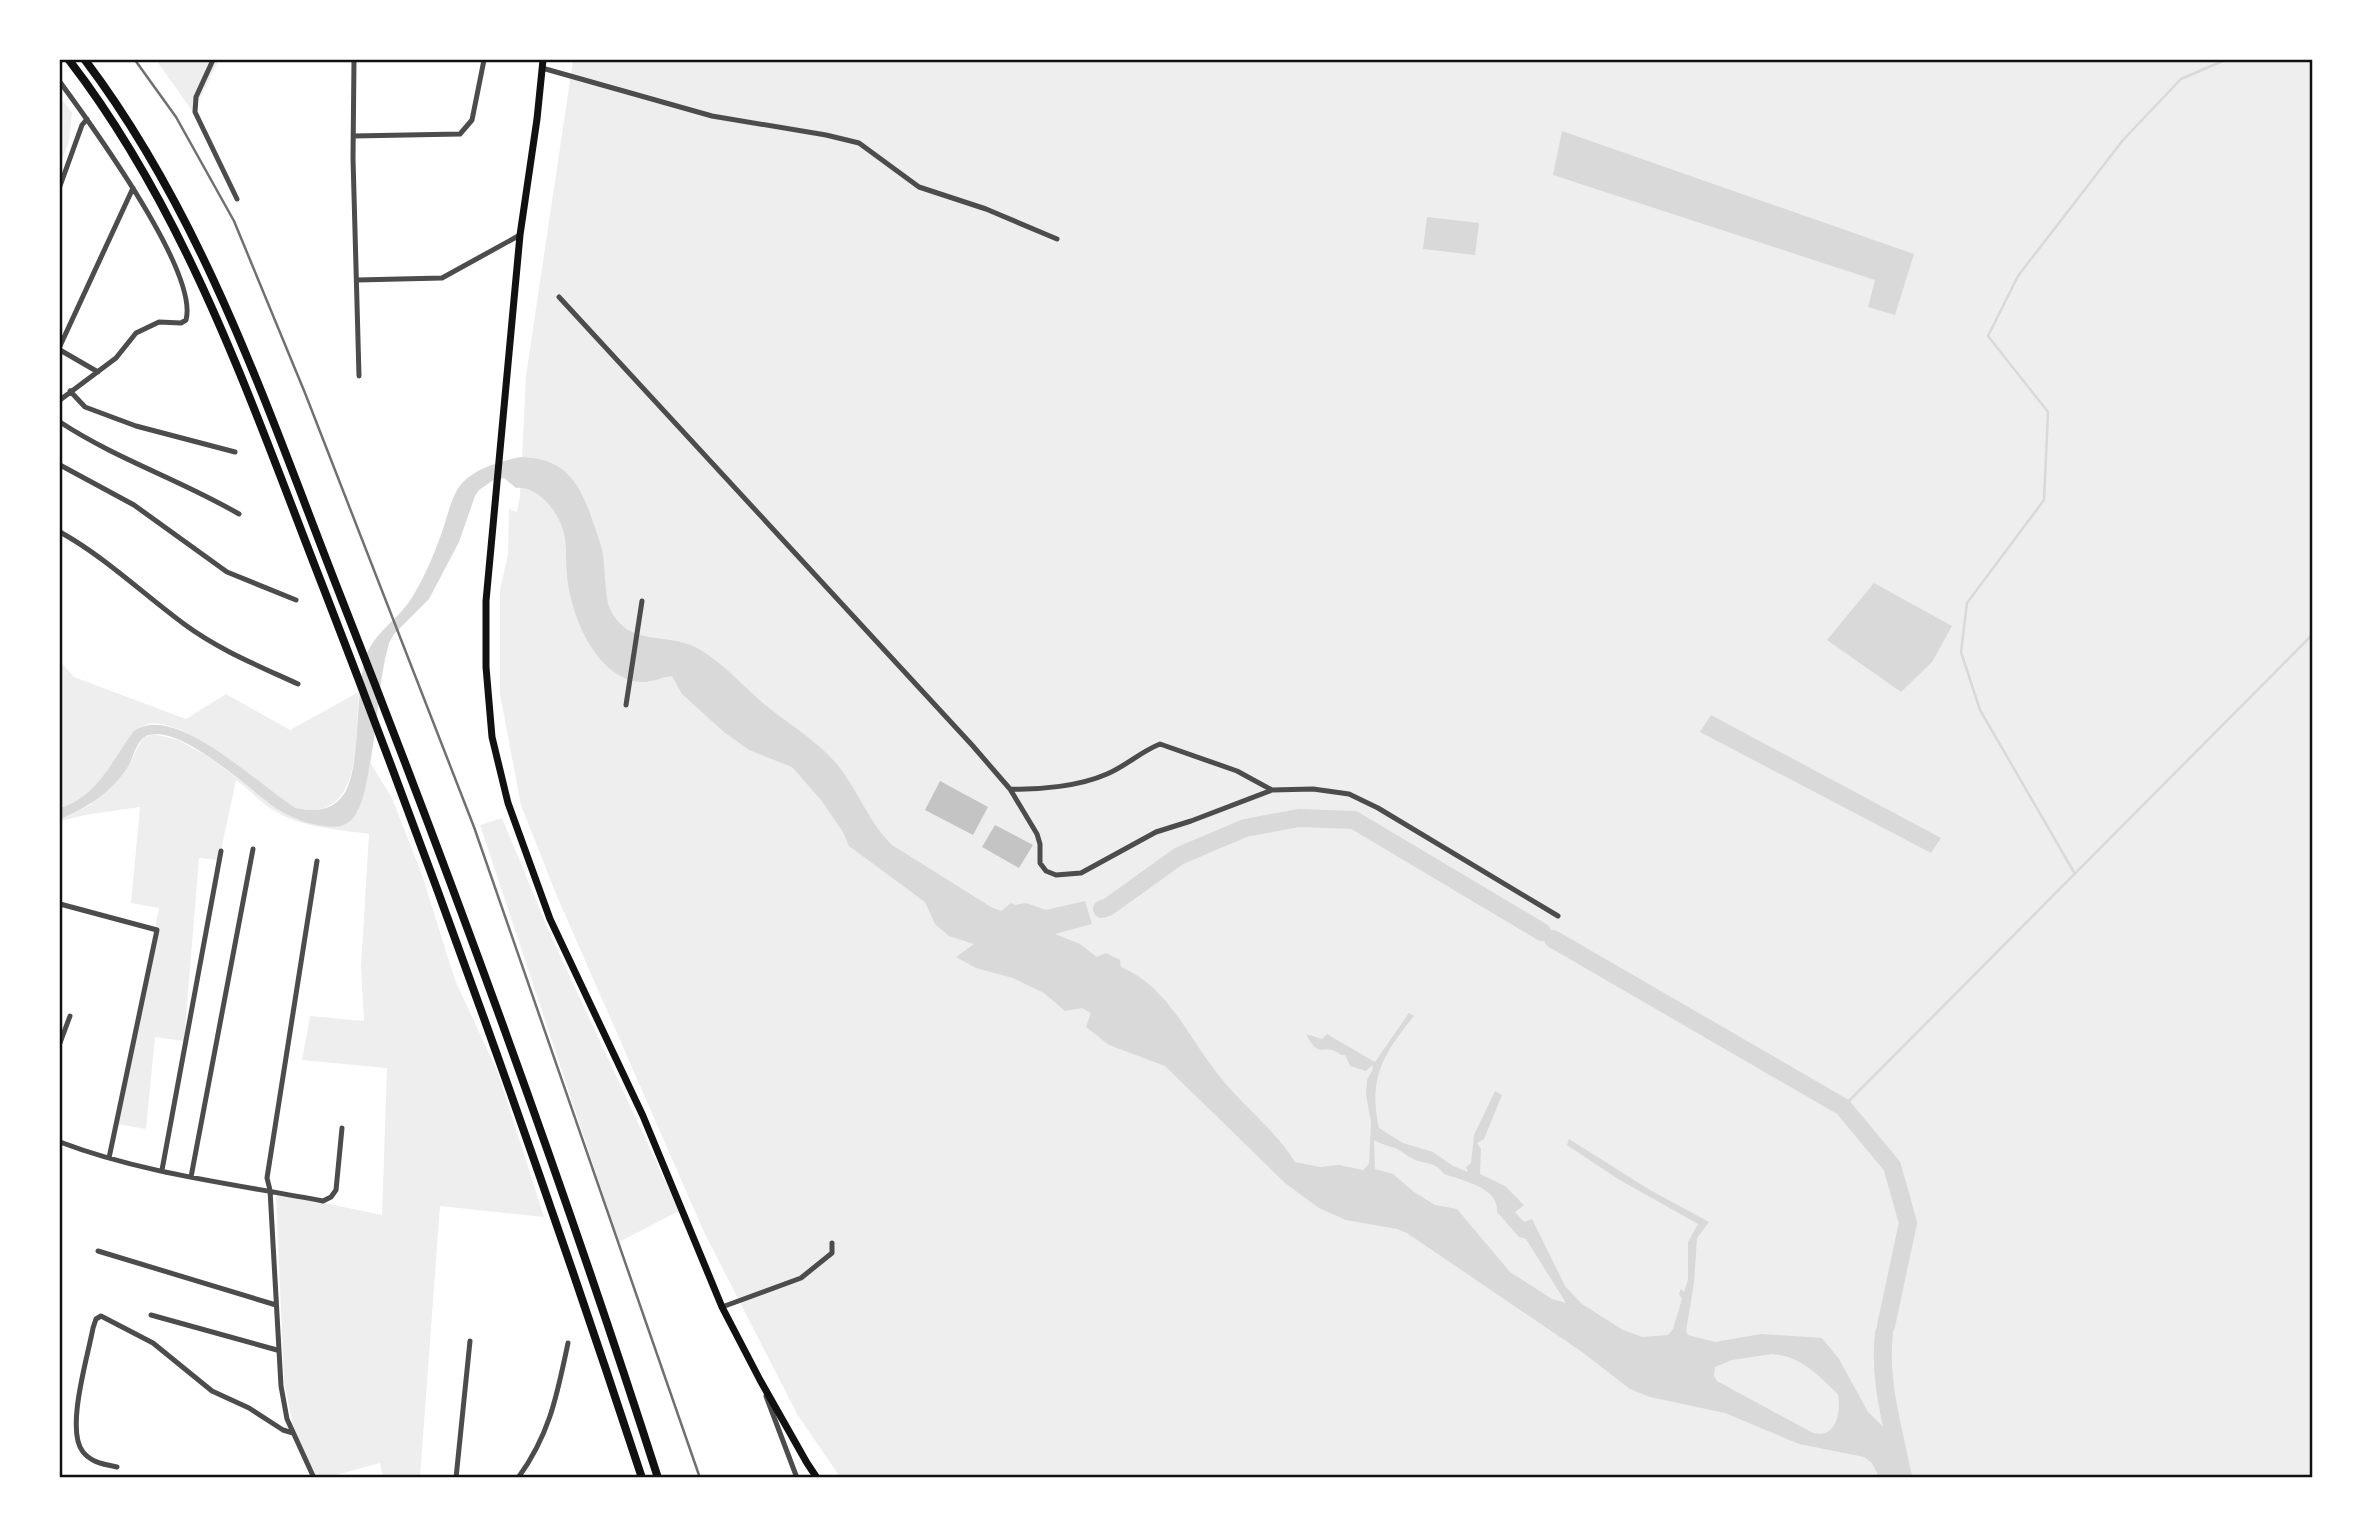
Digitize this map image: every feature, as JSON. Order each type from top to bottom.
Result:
[{"type":"highway","points":[[68,60],[100,100],[154,188],[191,260],[238,369],[388,752],[592,1325],[642,1478]]},
{"type":"highway","points":[[85,60],[110,93],[166,184],[217,285],[399,745],[498,1010],[607,1318],[658,1478]]},
{"type":"main road","points":[[542,62],[520,235],[486,601],[486,667],[492,737],[508,803],[550,919],[643,1116],[722,1307],[760,1380],[817,1478]]},
{"type":"street","points":[[213,60],[195,97],[195,111],[237,199]]},
{"type":"street","points":[[354,60],[353,136],[359,376]]},
{"type":"street","points":[[353,136],[460,134],[472,120],[484,60]]},
{"type":"street","points":[[542,62],[712,116],[859,143],[919,187],[986,209],[1057,239]]},
{"type":"street","points":[[60,82],[107,146],[133,188],[177,271],[186,294],[187,317],[181,323],[159,322],[136,333],[116,358],[60,400]]},
{"type":"street","points":[[60,186],[82,125],[87,119]]},
{"type":"street","points":[[98,372],[60,348],[133,188]]},
{"type":"street","points":[[356,280],[442,278],[520,235]]},
{"type":"street","points":[[559,297],[1010,789],[1037,834],[1040,863],[1046,871],[1056,875],[1081,873],[1156,832],[1272,790],[1312,789],[1349,794],[1378,808],[1558,916]]},
{"type":"street","points":[[70,391],[85,407],[172,436],[235,452]]},
{"type":"street","points":[[60,422],[140,466],[199,491],[239,514]]},
{"type":"street","points":[[60,465],[134,505],[227,572],[296,600]]},
{"type":"street","points":[[60,532],[82,544],[186,625],[234,655],[298,684]]},
{"type":"street","points":[[626,705],[642,601]]},
{"type":"street","points":[[1010,789],[1039,789],[1108,774],[1144,750],[1160,744],[1237,771],[1272,790]]},
{"type":"street","points":[[191,1177],[253,849]]},
{"type":"street","points":[[162,1170],[221,851]]},
{"type":"street","points":[[314,1478],[293,1433],[281,1387],[270,1190],[267,1178],[317,860]]},
{"type":"street","points":[[60,904],[157,930],[109,1158]]},
{"type":"street","points":[[60,1043],[70,1016]]},
{"type":"street","points":[[60,1142],[109,1158],[191,1177],[323,1201],[331,1197],[336,1190],[342,1128]]},
{"type":"street","points":[[722,1307],[801,1278],[832,1254],[832,1243]]},
{"type":"street","points":[[98,1251],[276,1305]]},
{"type":"street","points":[[151,1315],[278,1350]]},
{"type":"street","points":[[117,1467],[94,1462],[82,1451],[75,1422],[93,1328],[96,1319],[101,1316],[153,1343],[212,1391],[249,1408],[282,1430],[293,1433]]},
{"type":"street","points":[[456,1478],[470,1341]]},
{"type":"street","points":[[518,1478],[544,1437],[555,1405],[568,1343]]},
{"type":"street","points":[[760,1380],[797,1478]]},
{"type":"shaded area","points":[[156,60],[219,60],[193,112]]},
{"type":"shaded area","points":[[573,60],[2312,60],[2312,1477],[840,1477],[797,1414],[704,1232],[556,894],[521,805],[500,694],[500,590],[508,554],[509,509],[517,512],[520,496],[526,376]]},
{"type":"shaded area","points":[[60,97],[72,113],[69,142],[60,165]]},
{"type":"shaded area","points":[[1562,131],[1914,254],[1895,315],[1868,307],[1875,280],[1553,175]]},
{"type":"shaded area","points":[[1427,217],[1479,223],[1475,255],[1423,249]]},
{"type":"shaded area","points":[[521,457],[536,458],[559,467],[575,483],[587,505],[600,542],[608,604],[625,628],[648,637],[686,643],[716,661],[764,704],[827,754],[843,772],[876,826],[892,845],[991,907],[1001,911],[1011,903],[1026,903],[1046,910],[1085,901],[1092,924],[1055,934],[1080,944],[1097,957],[1106,953],[1120,960],[1121,967],[1152,987],[1175,1013],[1226,1085],[1277,1138],[1295,1162],[1320,1167],[1339,1165],[1363,1170],[1369,1164],[1371,1123],[1366,1094],[1372,1065],[1366,1071],[1350,1066],[1345,1055],[1315,1047],[1306,1034],[1322,1039],[1327,1034],[1375,1062],[1409,1013],[1414,1016],[1386,1055],[1377,1081],[1375,1095],[1379,1128],[1403,1143],[1433,1152],[1453,1166],[1468,1172],[1466,1167],[1471,1163],[1474,1135],[1495,1091],[1502,1095],[1484,1139],[1477,1143],[1481,1149],[1480,1174],[1505,1186],[1524,1205],[1515,1212],[1524,1222],[1532,1219],[1565,1286],[1582,1304],[1623,1330],[1642,1337],[1668,1335],[1673,1329],[1682,1299],[1679,1294],[1681,1289],[1684,1292],[1688,1280],[1688,1242],[1698,1224],[1618,1179],[1567,1145],[1569,1139],[1650,1190],[1709,1222],[1697,1238],[1694,1283],[1686,1331],[1688,1335],[1715,1342],[1761,1334],[1822,1338],[1839,1359],[1868,1412],[1900,1443],[1913,1477],[1879,1477],[1872,1463],[1864,1457],[1799,1444],[1725,1413],[1650,1397],[1630,1389],[1582,1352],[1407,1233],[1346,1220],[1319,1208],[1285,1183],[1165,1066],[1109,1045],[1086,1027],[1091,1013],[1082,1008],[1065,1011],[1044,993],[1013,978],[976,968],[956,957],[974,944],[949,936],[935,924],[925,902],[849,846],[843,832],[821,800],[792,767],[749,750],[724,732],[682,694],[672,676],[641,682],[625,678],[611,670],[588,642],[573,608],[567,575],[565,539],[559,520],[538,494],[516,488],[504,478],[492,481],[479,490],[459,542],[429,599],[394,634],[389,643],[365,790],[359,809],[349,822],[338,827],[329,827],[290,816],[198,750],[180,740],[163,735],[145,737],[122,775],[107,791],[90,804],[60,819],[60,808],[73,803],[94,787],[133,732],[150,725],[170,727],[193,736],[240,766],[296,808],[316,810],[329,807],[340,800],[350,782],[356,748],[362,672],[369,648],[406,607],[416,591],[434,554],[459,487],[483,469]],"holes":[[[1374,1140],[1398,1149],[1415,1160],[1434,1165],[1444,1174],[1478,1186],[1492,1196],[1497,1212],[1519,1237],[1526,1239],[1566,1303],[1552,1299],[1510,1272],[1457,1209],[1435,1205],[1393,1174],[1375,1169]],[[1772,1354],[1792,1358],[1816,1374],[1838,1394],[1836,1422],[1827,1432],[1813,1433],[1717,1381],[1714,1376],[1715,1367],[1732,1360]]]},
{"type":"shaded area","points":[[1874,583],[1952,626],[1932,662],[1901,692],[1827,640]]},
{"type":"shaded area","points":[[60,661],[74,677],[186,719],[226,694],[290,730],[359,692],[355,752],[352,772],[345,790],[334,803],[318,809],[296,808],[202,742],[163,724],[148,724],[129,738],[109,769],[88,793],[60,808]]},
{"type":"shaded area","points":[[1711,715],[1941,838],[1931,853],[1700,732]]},
{"type":"shaded area","points":[[154,734],[178,740],[209,757],[279,810],[298,820],[358,812],[370,762],[392,798],[422,875],[455,980],[498,1073],[544,1217],[440,1206],[420,1477],[383,1477],[380,1463],[329,1477],[313,1477],[293,1426],[284,1381],[276,1193],[382,1215],[387,1068],[302,1060],[310,1016],[364,1021],[361,967],[369,834],[318,827],[293,820],[270,808],[236,780],[219,860],[199,858],[184,1041],[155,1037],[146,1129],[117,1124],[159,908],[131,903],[140,807],[60,819],[90,805],[129,765],[141,741]]},
{"type":"shaded area","points":[[502,818],[550,934],[679,1211],[619,1242],[480,825]]},
{"type":"building","points":[[940,781],[988,807],[973,835],[925,810]]},
{"type":"building","points":[[995,825],[1033,845],[1019,868],[982,847]]},
{"type":"waterway","points":[[2075,874],[1980,710],[1961,652],[1967,603],[2044,500],[2048,412],[1988,336],[2018,276],[2123,140],[2181,79],[2225,60]]},
{"type":"waterway","points":[[1843,1107],[2312,635]]},
{"type":"waterway","points":[[1102,909],[1179,856],[1245,828],[1299,818],[1354,820],[1542,932]]},
{"type":"waterway","points":[[1553,939],[1843,1107],[1892,1166],[1908,1223],[1886,1326]]},
{"type":"waterway","points":[[1884,1333],[1885,1387],[1903,1478]]},
{"type":"railway","points":[[135,60],[176,117],[234,221],[305,393],[474,827],[700,1478]]}]
